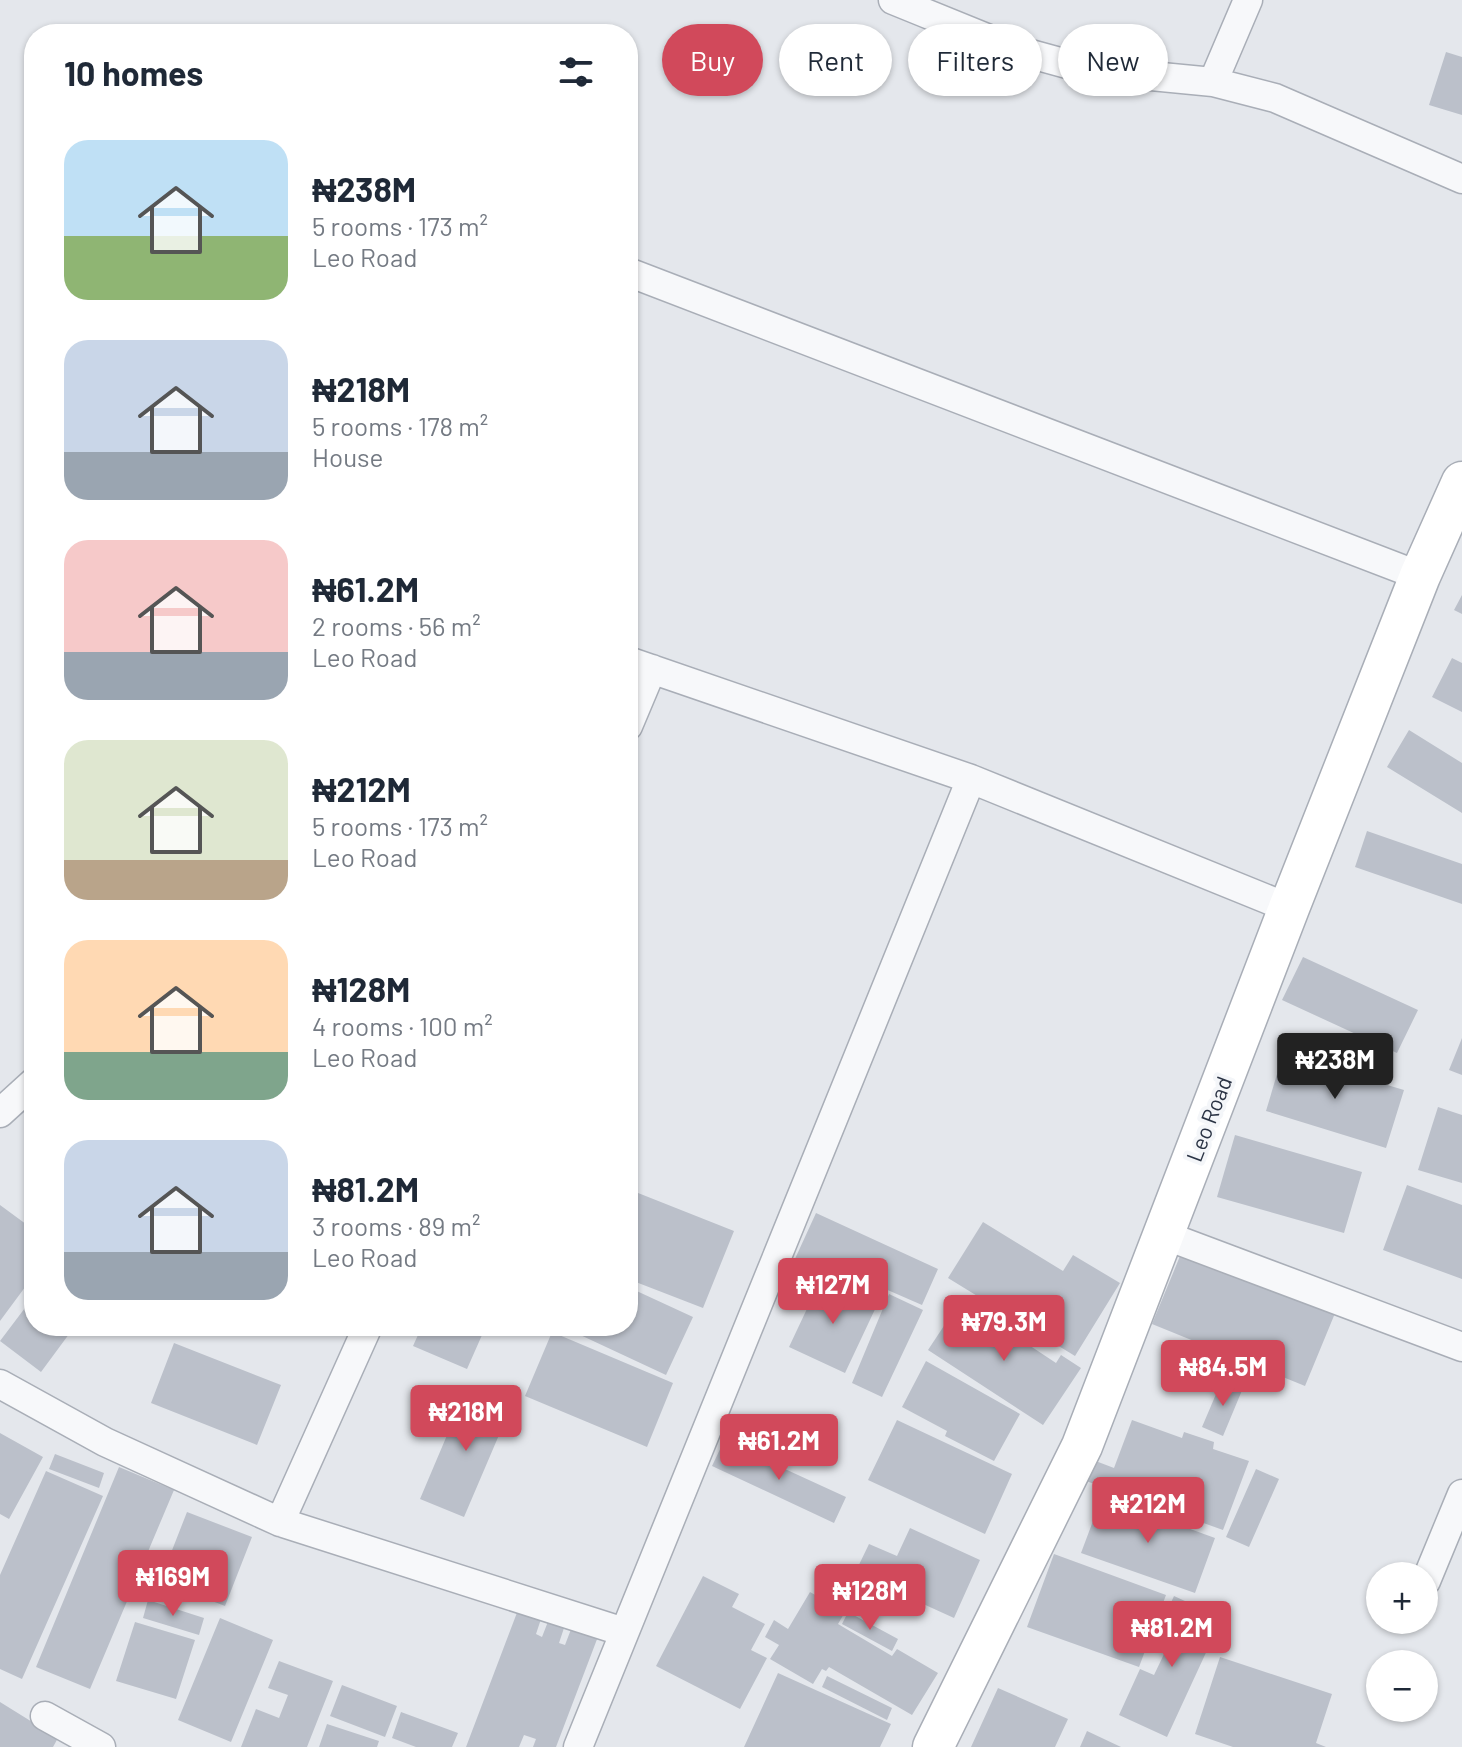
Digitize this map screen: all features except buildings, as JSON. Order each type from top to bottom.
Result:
[{"type":"street","points":[[893,0],[1016,50],[1089,70],[1213,82],[1275,98],[1462,179]]},
{"type":"street","points":[[1213,82],[1248,0]]},
{"type":"street","points":[[638,276],[1420,576]]},
{"type":"street","name":"Leo Road","points":[[933,1747],[975,1669],[1082,1446],[1289,908],[1420,576],[1462,482]]},
{"type":"street","points":[[640,665],[971,779],[1289,908]]},
{"type":"street","points":[[578,1747],[971,779]]},
{"type":"street","points":[[0,1113],[24,1091]]},
{"type":"street","points":[[1164,1235],[1462,1347]]},
{"type":"street","points":[[280,1522],[364,1336]]},
{"type":"street","points":[[0,1384],[105,1442],[280,1522],[624,1632]]},
{"type":"street","points":[[1434,1562],[1462,1494]]},
{"type":"street","points":[[45,1716],[101,1747]]}]
